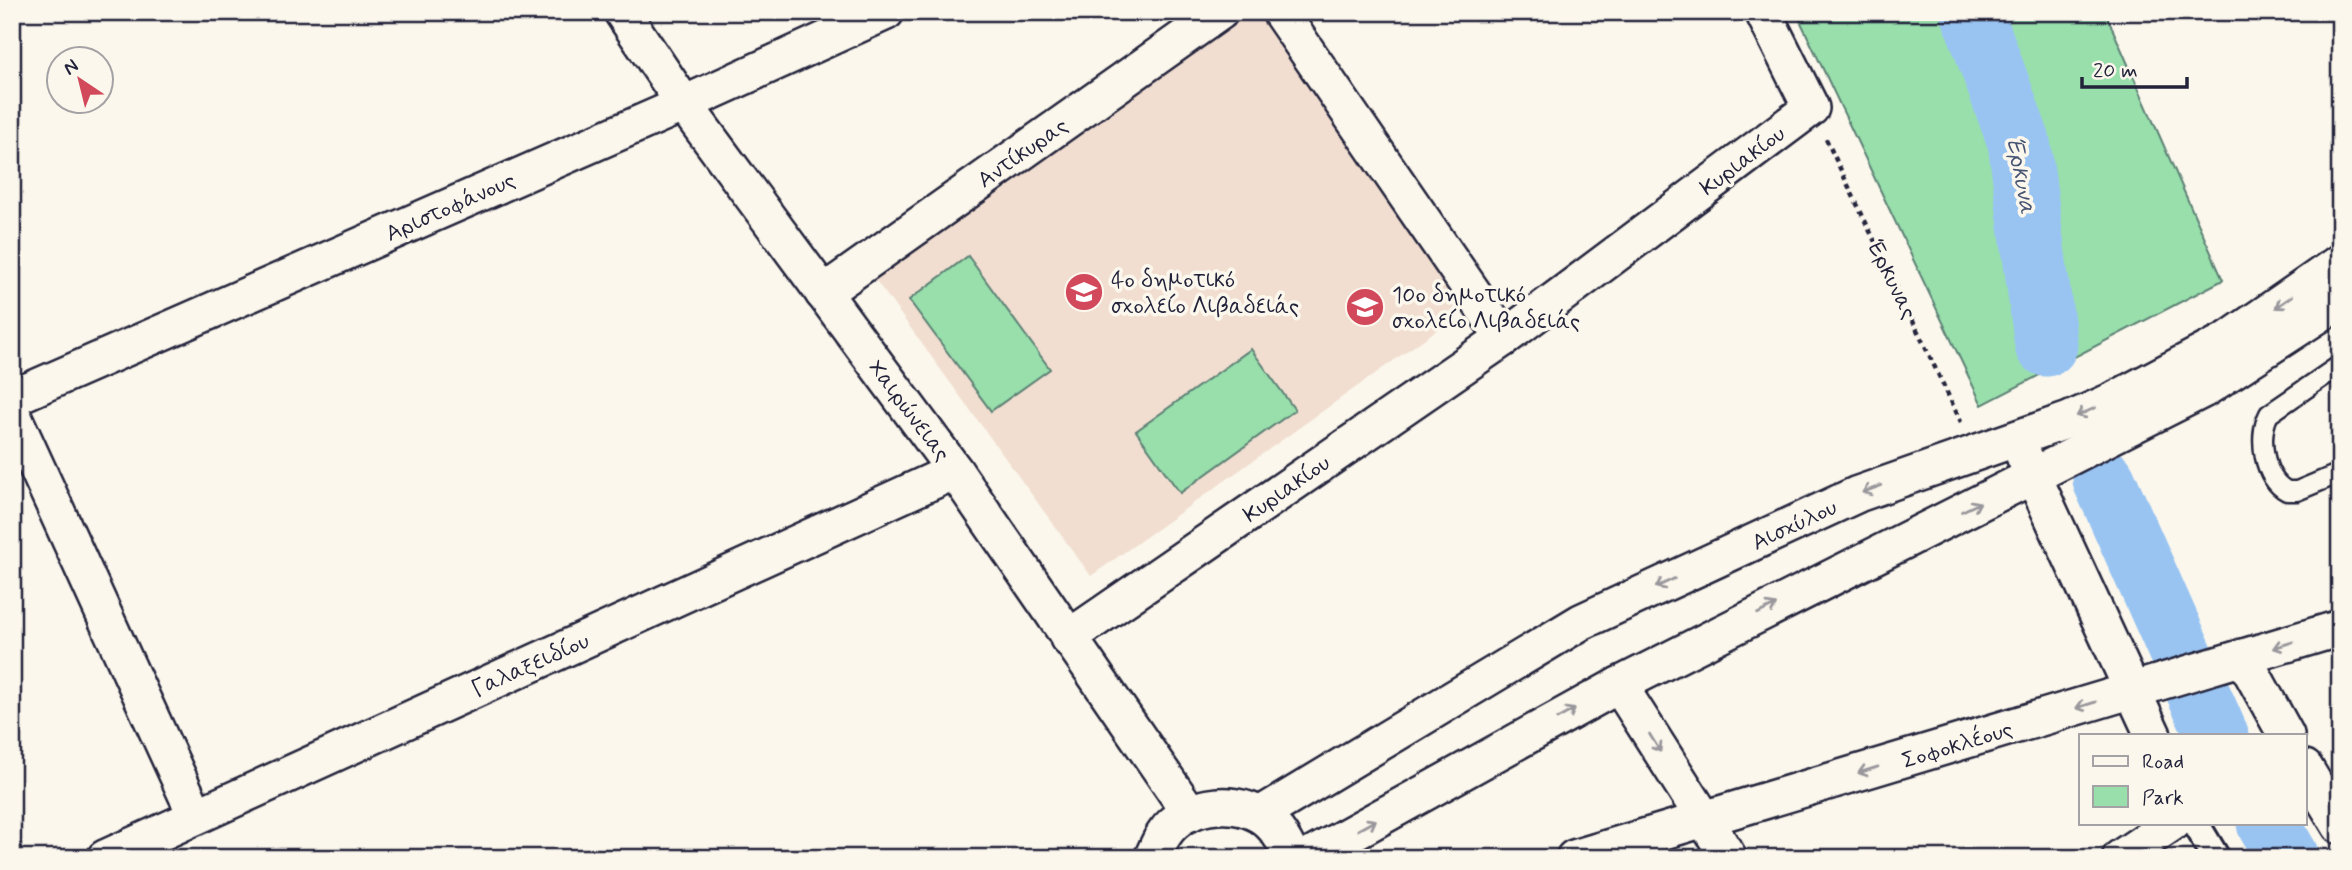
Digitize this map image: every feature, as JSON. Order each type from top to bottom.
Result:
[{"type":"street","name":"Χαιρώνειας","points":[[622,12],[684,104],[956,471],[1190,813]]},
{"type":"street","name":"Αριστοφάνους","points":[[12,398],[684,104],[886,12]]},
{"type":"street","name":"Αντίκυρας","points":[[823,293],[1219,12]]},
{"type":"street","points":[[1280,12],[1504,338]]},
{"type":"street","points":[[1763,12],[1811,108]]},
{"type":"street","name":"Κυριακίου","points":[[1068,638],[1504,338],[1811,108]]},
{"type":"street","name":"Αισχύλου","points":[[1260,815],[1581,622],[1858,494],[2069,420],[2114,400],[2229,340],[2340,262]]},
{"type":"street","points":[[1307,858],[1619,685],[2203,390],[2340,301]]},
{"type":"street","points":[[12,413],[196,816]]},
{"type":"street","points":[[2016,438],[2153,734]]},
{"type":"street","name":"Γαλαξειδίου","points":[[105,858],[956,471]]},
{"type":"street","name":"Σοφοκλέους","points":[[1574,858],[2340,628]]},
{"type":"street","points":[[2234,659],[2285,734]]},
{"type":"street","points":[[1619,685],[1729,858]]},
{"type":"street","points":[[2306,770],[2340,826]]},
{"type":"street","points":[[1152,858],[1166,831],[1190,813],[1213,806],[1225,806],[1260,815],[1283,836],[1292,858]]},
{"type":"street","points":[[2120,858],[2171,824]]},
{"type":"street","points":[[2196,824],[2216,858]]},
{"type":"lane","points":[[2340,365],[2269,414],[2263,425],[2270,477],[2287,491],[2297,491],[2340,473]]},
{"type":"path","name":"Έρκυνας","points":[[1811,108],[1975,451]]},
{"type":"shaded area","name":"4ο δημοτικό σχολείο Λιβαδειάς","points":[[1242,12],[1259,12],[1473,304],[1091,576],[872,275]]},
{"type":"green space","points":[[1796,12],[2105,12],[2223,280],[1982,405]]},
{"type":"green space","points":[[968,256],[1050,369],[991,411],[909,300]]},
{"type":"green space","points":[[1251,349],[1295,410],[1180,493],[1136,431]]},
{"type":"waterway","name":"Έρκυνα","points":[[1972,12],[2019,142],[2046,345]]},
{"type":"waterway","name":"Έρκυνα","points":[[2104,480],[2217,734]]},
{"type":"waterway","name":"Έρκυνα","points":[[2269,824],[2288,858]]},
{"type":"place","name":"4ο δημοτικό σχολείο Λιβαδειάς","points":[[1084,292]]},
{"type":"place","name":"10ο δημοτικό σχολείο Λιβαδειάς","points":[[1365,307]]}]
